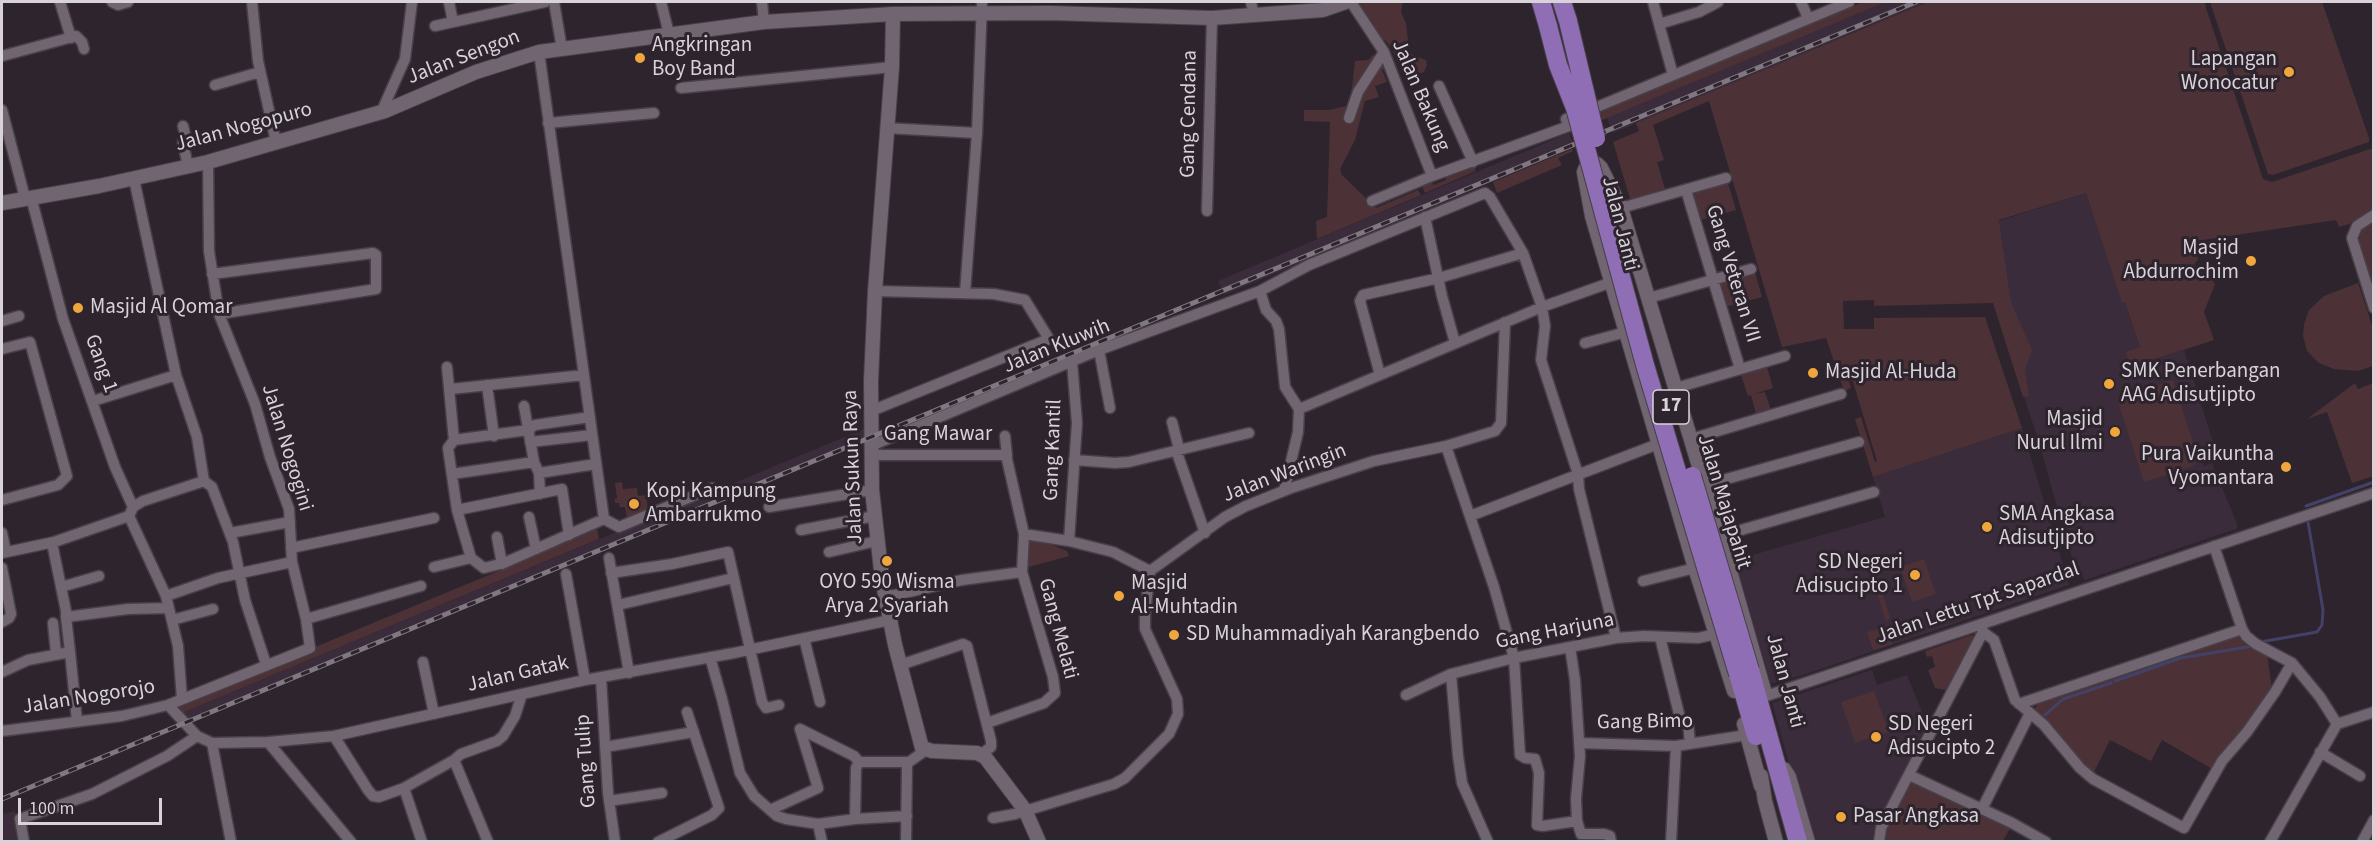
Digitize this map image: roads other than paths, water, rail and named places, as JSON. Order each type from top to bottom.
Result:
[{"type":"highway","name":"Jalan Majapahit","points":[[1541,2],[1558,65],[1584,110]]},
{"type":"highway","name":"Jalan Majapahit","points":[[1552,2],[1584,110],[1645,365],[1744,672]]},
{"type":"highway","name":"Jalan Majapahit","points":[[1562,2],[1657,363],[1766,751],[1786,842]]},
{"type":"highway","name":"Jalan Majapahit","points":[[1766,751],[1798,842]]},
{"type":"street","points":[[60,2],[71,38]]},
{"type":"street","points":[[112,2],[118,5],[128,2]]},
{"type":"street","points":[[252,2],[260,72],[276,141]]},
{"type":"street","points":[[385,111],[384,106],[405,59],[412,2]]},
{"type":"street","points":[[449,2],[453,22]]},
{"type":"street","points":[[435,26],[495,7],[545,2]]},
{"type":"street","points":[[554,2],[562,49]]},
{"type":"street","points":[[661,2],[669,34]]},
{"type":"street","points":[[762,2],[764,22]]},
{"type":"street","name":"Jalan Sengon","points":[[385,111],[476,72],[538,52],[764,22],[981,8],[1050,13],[1212,18],[1252,8],[1337,7],[1346,2]]},
{"type":"street","name":"Jalan Bakung","points":[[1351,2],[1384,52],[1432,176]]},
{"type":"street","points":[[1534,2],[1545,43],[1584,110]]},
{"type":"street","points":[[1569,2],[1578,34],[1584,110]]},
{"type":"street","points":[[1653,2],[1673,75]]},
{"type":"street","points":[[1659,24],[1699,12],[1718,2]]},
{"type":"street","points":[[1801,2],[1808,18]]},
{"type":"street","points":[[1372,201],[1432,176],[1569,126],[1566,119],[1584,110],[1849,2]]},
{"type":"street","points":[[965,293],[977,133],[981,8]]},
{"type":"street","name":"Jalan Sukun Raya","points":[[893,14],[892,67],[875,291],[871,411],[872,490],[877,541],[890,620],[922,748],[926,750]]},
{"type":"street","name":"Gang Cendana","points":[[1207,211],[1212,18]]},
{"type":"street","points":[[1545,43],[1554,52],[1566,51],[1578,34]]},
{"type":"street","points":[[2,56],[76,36],[82,42],[84,49]]},
{"type":"street","points":[[538,52],[604,519]]},
{"type":"street","points":[[1349,117],[1358,92],[1384,52]]},
{"type":"street","points":[[681,88],[892,67]]},
{"type":"street","points":[[215,85],[260,72]]},
{"type":"street","points":[[1439,86],[1473,162]]},
{"type":"street","name":"Gang 1","points":[[2,110],[63,320],[131,512],[166,596],[178,646],[182,699]]},
{"type":"street","name":"Jalan Nogopuro","points":[[2,203],[208,162],[385,111]]},
{"type":"street","points":[[548,123],[654,113]]},
{"type":"street","points":[[183,126],[185,134],[183,143],[188,166]]},
{"type":"street","points":[[886,128],[977,133]]},
{"type":"street","name":"Jalan Janti","points":[[1761,786],[1592,216],[1584,172],[1590,161],[1601,168],[1622,208],[1789,777]]},
{"type":"street","name":"Jalan Nogogini","points":[[182,699],[310,648],[306,620],[292,562],[289,509],[270,457],[255,404],[219,314],[209,251],[208,162]]},
{"type":"street","points":[[134,178],[176,375],[197,437],[204,481],[212,487],[230,533],[245,600],[266,664]]},
{"type":"street","points":[[1592,216],[1594,210],[1603,203],[1612,203],[1622,208],[1726,178]]},
{"type":"street","name":"Gang Veteran VII","points":[[1686,189],[1740,369]]},
{"type":"street","points":[[1455,343],[1425,217],[1487,193],[1523,253],[1542,307],[1545,326],[1541,360],[1578,474],[1579,489],[1616,638]]},
{"type":"street","points":[[2373,215],[2357,226],[2352,238],[2373,308]]},
{"type":"street","name":"Jalan Kluwih","points":[[871,451],[1099,350],[1260,291],[1309,265],[1425,217]]},
{"type":"street","points":[[1380,375],[1360,298],[1523,253]]},
{"type":"street","points":[[212,274],[375,255],[376,289],[219,314]]},
{"type":"street","points":[[1649,298],[1751,269]]},
{"type":"street","points":[[1299,409],[1505,322],[1612,282]]},
{"type":"street","points":[[871,411],[1049,339],[1025,300],[994,294],[875,291]]},
{"type":"street","points":[[1260,291],[1266,310],[1276,321],[1279,329],[1285,387],[1299,409],[1298,432],[1284,491]]},
{"type":"street","points":[[2,321],[19,316]]},
{"type":"street","name":"Jalan Waringin","points":[[1150,571],[1225,517],[1246,506],[1388,457],[1446,446],[1498,429],[1501,423],[1505,322]]},
{"type":"street","points":[[1585,343],[1626,332]]},
{"type":"street","points":[[2,349],[30,342],[67,476],[58,484],[2,500]]},
{"type":"street","points":[[1099,350],[1110,408]]},
{"type":"street","points":[[1642,389],[1740,369],[1785,356]]},
{"type":"street","name":"Gang Kantil","points":[[1069,541],[1077,423],[1072,362]]},
{"type":"street","points":[[447,367],[451,389],[454,440],[448,448],[457,510],[471,558],[484,568],[502,564],[604,519]]},
{"type":"street","points":[[93,401],[176,375]]},
{"type":"street","points":[[451,389],[584,375]]},
{"type":"street","points":[[487,385],[494,436]]},
{"type":"street","points":[[1691,438],[1841,394]]},
{"type":"street","points":[[524,406],[534,462],[539,473],[540,494]]},
{"type":"street","points":[[529,436],[535,426],[590,417]]},
{"type":"street","points":[[1172,423],[1205,533]]},
{"type":"street","points":[[1074,460],[1115,463],[1249,433]]},
{"type":"street","points":[[454,440],[494,436],[592,435]]},
{"type":"street","points":[[886,597],[962,580],[1022,572],[1024,534],[1006,456],[1005,436]]},
{"type":"street","points":[[1705,485],[1859,442]]},
{"type":"street","points":[[1470,516],[1658,444]]},
{"type":"street","points":[[1446,446],[1514,658],[1520,755],[1525,759],[1534,759],[1539,773],[1537,825],[1577,821]]},
{"type":"street","name":"Gang Mawar","points":[[871,451],[1006,456]]},
{"type":"street","points":[[452,474],[534,462]]},
{"type":"street","points":[[539,473],[596,464]]},
{"type":"street","points":[[2,533],[4,553],[52,543],[131,512],[143,501],[204,481]]},
{"type":"street","points":[[604,519],[619,527],[712,488]]},
{"type":"street","points":[[457,510],[562,489],[569,535]]},
{"type":"street","points":[[769,507],[872,490]]},
{"type":"street","points":[[1720,536],[1874,492]]},
{"type":"street","name":"Jalan Lettu Tpt Sapardal","points":[[1766,696],[1982,628],[2373,492]]},
{"type":"street","points":[[801,530],[875,516]]},
{"type":"street","points":[[291,548],[434,518]]},
{"type":"street","points":[[529,518],[536,549]]},
{"type":"street","points":[[230,533],[290,522]]},
{"type":"street","points":[[993,818],[1100,789],[1125,778],[1158,747],[1176,721],[1178,714],[1177,699],[1145,629],[1150,571],[1113,552],[1069,541],[1024,534]]},
{"type":"street","points":[[497,537],[502,564]]},
{"type":"street","points":[[829,552],[877,541]]},
{"type":"street","points":[[52,543],[68,617],[77,721]]},
{"type":"street","points":[[2214,546],[2242,629],[2256,644],[2292,663],[2320,697],[2337,724]]},
{"type":"street","points":[[611,573],[672,564],[727,552],[764,706],[770,708],[779,705]]},
{"type":"street","points":[[434,567],[471,558]]},
{"type":"street","points":[[609,558],[629,674]]},
{"type":"street","points":[[166,596],[240,572],[292,562]]},
{"type":"street","points":[[2,568],[11,614],[2,622]]},
{"type":"street","points":[[1643,581],[1695,568]]},
{"type":"street","name":"Gang Melati","points":[[987,723],[1044,704],[1055,693],[1053,677],[1022,572]]},
{"type":"street","points":[[567,574],[585,680]]},
{"type":"street","points":[[62,587],[99,576]]},
{"type":"street","points":[[618,605],[729,579]]},
{"type":"street","points":[[306,620],[421,586]]},
{"type":"street","points":[[68,617],[128,609],[169,608]]},
{"type":"street","points":[[172,620],[213,609]]},
{"type":"street","name":"Jalan Gatak","points":[[168,705],[197,736],[212,743],[268,742],[334,736],[585,680],[629,674],[890,620]]},
{"type":"street","points":[[53,623],[56,653]]},
{"type":"street","points":[[1879,842],[1881,828],[1982,628],[1994,640],[2013,697],[2044,725],[2086,774],[2184,828],[2222,761],[2269,700],[2292,663]]},
{"type":"street","points":[[2019,704],[2242,629]]},
{"type":"street","name":"Gang Harjuna","points":[[1406,695],[1450,674],[1514,658],[1616,638],[1698,638],[1716,634]]},
{"type":"street","points":[[1660,637],[1680,722],[1688,721],[1690,744]]},
{"type":"street","points":[[804,638],[819,702]]},
{"type":"street","points":[[900,665],[966,644],[987,723],[990,747],[980,755]]},
{"type":"street","points":[[1570,647],[1575,680],[1579,743],[1577,821],[1581,834],[1604,834],[1610,836],[1611,842]]},
{"type":"street","points":[[2,672],[28,660],[70,652]]},
{"type":"street","points":[[710,657],[740,773],[754,796],[770,810],[786,819],[818,824],[907,816]]},
{"type":"street","points":[[423,662],[434,714]]},
{"type":"street","points":[[1450,674],[1462,783],[1488,842]]},
{"type":"street","name":"Gang Tulip","points":[[601,678],[609,801],[615,842]]},
{"type":"street","points":[[334,736],[373,796],[379,797],[404,788],[461,754],[497,741],[503,736],[515,716],[522,694]]},
{"type":"street","name":"Jalan Nogorojo","points":[[2,731],[122,716],[168,705],[182,699]]},
{"type":"street","points":[[658,842],[680,836],[719,808],[687,711]]},
{"type":"street","points":[[2270,842],[2337,724],[2373,712]]},
{"type":"street","points":[[1982,809],[2030,713]]},
{"type":"street","points":[[770,810],[818,788],[800,729],[854,756],[859,762]]},
{"type":"street","points":[[605,747],[694,732]]},
{"type":"street","name":"Gang Bimo","points":[[1579,743],[1676,746],[1747,735]]},
{"type":"street","points":[[24,842],[20,819],[92,794],[168,756],[197,736]]},
{"type":"street","points":[[268,742],[351,842]]},
{"type":"street","points":[[212,743],[231,842]]},
{"type":"street","points":[[1671,842],[1676,746]]},
{"type":"street","points":[[906,842],[907,765],[926,750],[980,755],[993,765],[1025,810],[1039,842]]},
{"type":"street","points":[[1766,751],[1789,777],[1808,842]]},
{"type":"street","points":[[1766,751],[1761,786],[1776,842]]},
{"type":"street","points":[[2320,752],[2360,776]]},
{"type":"street","points":[[454,760],[488,842]]},
{"type":"street","points":[[859,762],[909,762]]},
{"type":"street","points":[[855,819],[856,768],[859,762]]},
{"type":"street","points":[[1909,775],[2046,842]]},
{"type":"street","points":[[404,788],[422,842]]},
{"type":"street","points":[[609,801],[662,793]]},
{"type":"street","points":[[2362,842],[2373,820]]},
{"type":"street","points":[[818,824],[822,842]]},
{"type":"waterway","points":[[2306,506],[2374,482]]},
{"type":"waterway","points":[[2260,642],[2317,632],[2322,625],[2323,610],[2308,522]]},
{"type":"waterway","points":[[2115,681],[2181,658],[2253,646]]},
{"type":"waterway","points":[[2045,715],[2063,699],[2111,683]]},
{"type":"railway","points":[[2,799],[1916,2]]},
{"type":"place","name":"Angkringan Boy Band","points":[[640,58]]},
{"type":"place","name":"Lapangan Wonocatur","points":[[2289,72]]},
{"type":"place","name":"Masjid Abdurrochim","points":[[2251,261]]},
{"type":"place","name":"Masjid Al Qomar","points":[[78,308]]},
{"type":"place","name":"Masjid Al-Huda","points":[[1813,373]]},
{"type":"place","name":"SMK Penerbangan AAG Adisutjipto","points":[[2109,384]]},
{"type":"place","name":"Masjid Nurul Ilmi","points":[[2115,432]]},
{"type":"place","name":"Pura Vaikuntha Vyomantara","points":[[2286,467]]},
{"type":"place","name":"Kopi Kampung Ambarrukmo","points":[[634,504]]},
{"type":"place","name":"SMA Angkasa Adisutjipto","points":[[1987,527]]},
{"type":"place","name":"OYO 590 Wisma Arya 2 Syariah","points":[[887,561]]},
{"type":"place","name":"SD Negeri Adisucipto 1","points":[[1915,575]]},
{"type":"place","name":"Masjid Al-Muhtadin","points":[[1119,596]]},
{"type":"place","name":"SD Muhammadiyah Karangbendo","points":[[1174,635]]},
{"type":"place","name":"SD Negeri Adisucipto 2","points":[[1876,737]]},
{"type":"place","name":"Pasar Angkasa","points":[[1841,817]]}]
